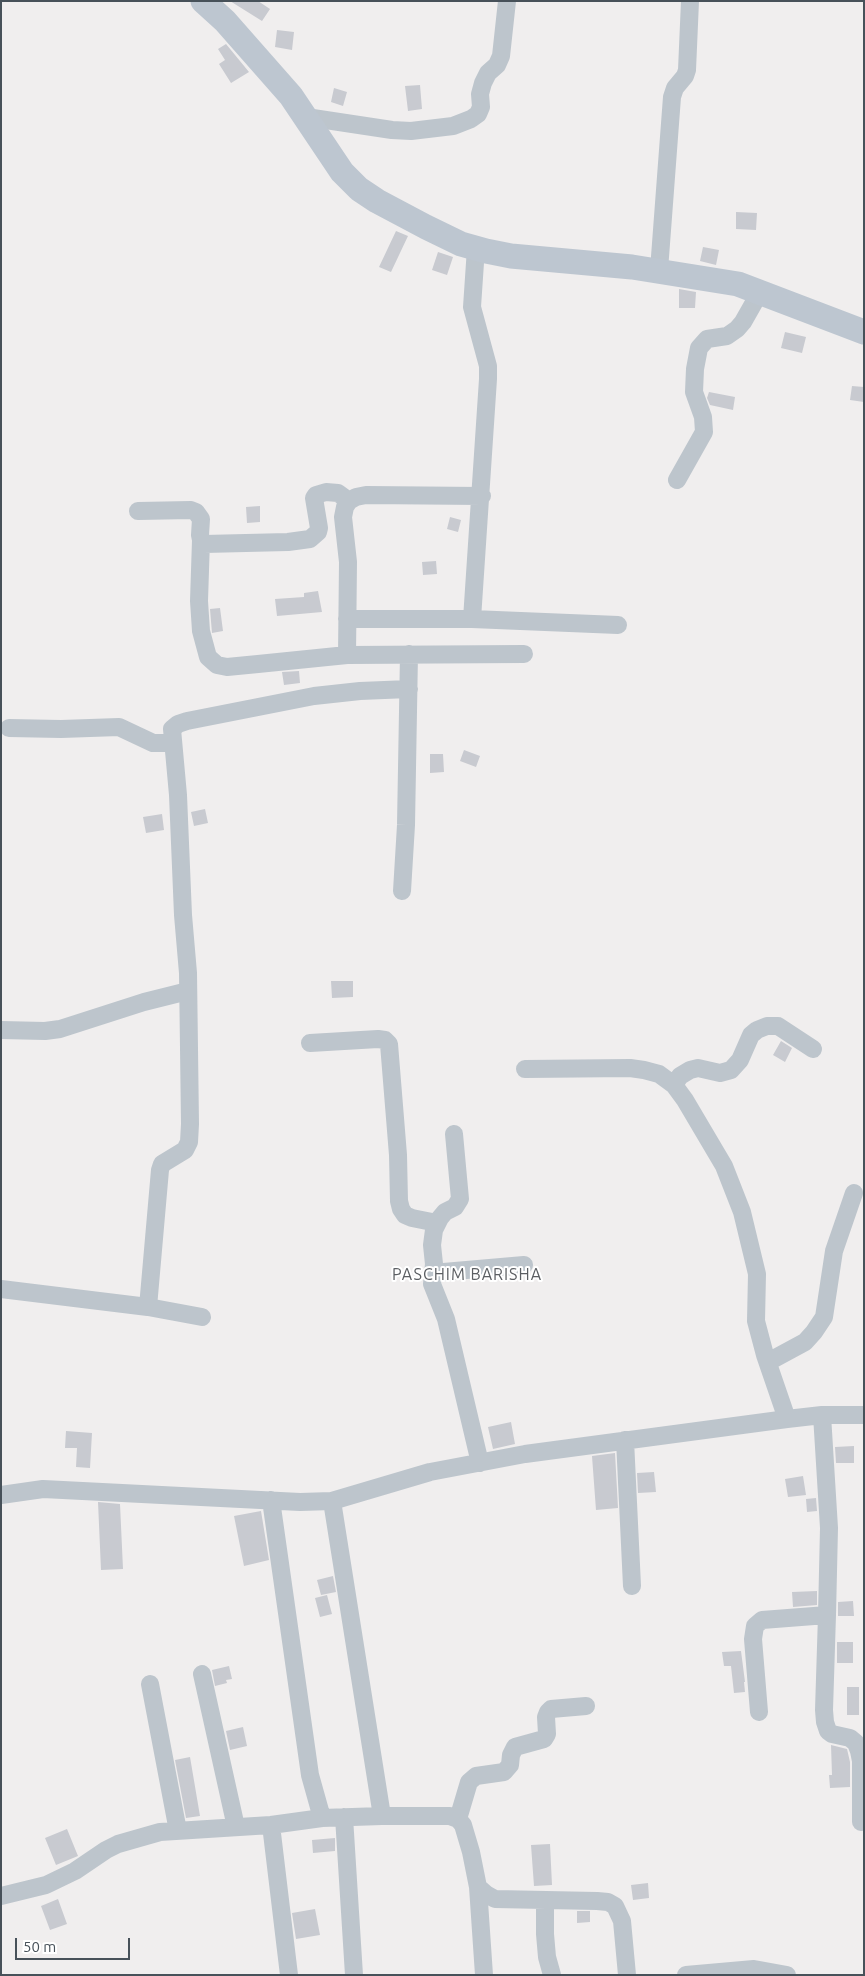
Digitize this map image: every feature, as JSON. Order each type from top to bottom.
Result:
[{"type":"street","points":[[203,1],[225,21],[292,96],[342,172],[359,189],[377,201],[426,227],[461,244],[512,256],[659,270],[738,284],[864,332]]},
{"type":"street","points":[[306,117],[392,130],[453,126],[471,120],[478,114],[481,107],[480,94],[483,83],[488,73],[497,65],[501,56],[507,1]]},
{"type":"street","points":[[659,270],[672,97],[675,88],[685,76],[687,70],[690,1]]},
{"type":"street","points":[[472,619],[482,496],[488,379],[488,366],[472,307],[476,248]]},
{"type":"street","points":[[677,480],[704,432],[703,416],[694,392],[695,369],[699,348],[707,339],[726,336],[737,330],[760,292]]},
{"type":"street","points":[[201,540],[204,544],[210,545],[301,541],[310,538],[318,532],[314,498],[316,495],[326,492],[338,493],[349,501]]},
{"type":"street","points":[[347,655],[347,545],[343,517],[345,507],[349,501],[366,495],[482,496]]},
{"type":"street","points":[[138,511],[191,510],[196,512],[201,519],[199,601],[201,631],[208,657],[217,665],[227,667],[347,655],[524,654]]},
{"type":"street","points":[[347,619],[472,619],[618,625]]},
{"type":"street","points":[[402,892],[406,824],[409,654]]},
{"type":"street","points":[[148,1307],[160,1170],[162,1164],[185,1150],[189,1142],[190,1059],[188,991],[178,795],[172,729],[178,724],[188,721],[314,696],[360,691],[409,689]]},
{"type":"street","points":[[9,728],[119,728],[153,742],[173,743]]},
{"type":"street","points":[[1,1030],[60,1028],[144,1002],[188,991]]},
{"type":"street","points":[[674,1085],[680,1076],[690,1070],[698,1068],[720,1073],[731,1070],[740,1060],[751,1035],[767,1026],[778,1026],[813,1049]]},
{"type":"street","points":[[310,1043],[378,1039],[385,1040],[389,1044],[401,1209],[405,1215],[412,1218],[437,1223]]},
{"type":"street","points":[[526,1069],[630,1068],[659,1074],[674,1085],[724,1166],[742,1212],[758,1274],[756,1321],[787,1419]]},
{"type":"street","points":[[454,1134],[460,1199],[458,1204],[445,1212],[437,1223],[433,1235],[434,1264],[432,1284],[446,1319],[480,1463]]},
{"type":"street","points":[[768,1362],[805,1342],[824,1317],[834,1251],[854,1193]]},
{"type":"street","points":[[432,1273],[524,1265]]},
{"type":"street","points":[[1,1289],[148,1307],[202,1317]]},
{"type":"street","points":[[822,1415],[829,1528],[825,1722],[828,1731],[832,1734],[850,1738],[856,1743],[859,1751],[861,1761],[861,1822]]},
{"type":"street","points":[[1,1495],[43,1489],[271,1500],[332,1501],[430,1472],[566,1447],[822,1415],[864,1416]]},
{"type":"street","points":[[625,1440],[632,1586]]},
{"type":"street","points":[[271,1500],[310,1775],[322,1818]]},
{"type":"street","points":[[332,1501],[382,1816]]},
{"type":"street","points":[[759,1712],[753,1639],[755,1626],[762,1620],[827,1615]]},
{"type":"street","points":[[202,1674],[236,1827]]},
{"type":"street","points":[[150,1684],[178,1831]]},
{"type":"street","points":[[458,1819],[469,1782],[476,1776],[504,1772],[510,1764],[512,1750],[516,1747],[544,1739],[547,1734],[546,1717],[551,1709],[586,1706]]},
{"type":"street","points":[[1,1896],[46,1885],[75,1872],[106,1850],[118,1844],[160,1832],[270,1825],[322,1818],[450,1816],[458,1819],[466,1833],[478,1887],[484,1975]]},
{"type":"street","points":[[344,1817],[354,1975]]},
{"type":"street","points":[[270,1825],[289,1975]]},
{"type":"street","points":[[478,1887],[486,1894],[495,1898],[608,1902],[615,1906],[622,1921],[627,1975]]},
{"type":"street","points":[[545,1900],[547,1957],[552,1975]]},
{"type":"street","points":[[686,1975],[754,1969],[787,1975]]},
{"type":"building","points":[[230,1],[258,1],[270,9],[262,21]]},
{"type":"building","points":[[277,30],[294,32],[292,50],[275,47]]},
{"type":"building","points":[[226,44],[249,72],[231,83],[219,64],[225,60],[218,49]]},
{"type":"building","points":[[420,85],[422,109],[408,111],[405,86]]},
{"type":"building","points":[[334,88],[347,92],[343,106],[331,102]]},
{"type":"building","points":[[736,212],[757,213],[756,230],[736,229]]},
{"type":"building","points":[[396,231],[408,236],[391,272],[379,267]]},
{"type":"building","points":[[703,247],[719,250],[716,265],[700,261]]},
{"type":"building","points":[[438,252],[453,257],[447,275],[432,270]]},
{"type":"building","points":[[679,289],[696,292],[695,308],[679,308]]},
{"type":"building","points":[[785,332],[806,337],[802,353],[781,348]]},
{"type":"building","points":[[852,386],[864,387],[864,402],[850,400]]},
{"type":"building","points":[[709,392],[735,397],[733,410],[710,405],[707,398]]},
{"type":"building","points":[[260,506],[260,522],[247,523],[246,507]]},
{"type":"building","points":[[450,517],[461,520],[458,532],[447,529]]},
{"type":"building","points":[[436,561],[437,574],[423,575],[422,562]]},
{"type":"building","points":[[318,591],[322,612],[277,616],[275,599],[304,597],[304,593]]},
{"type":"building","points":[[220,608],[223,631],[212,633],[210,609]]},
{"type":"building","points":[[299,671],[300,683],[284,685],[282,672]]},
{"type":"building","points":[[464,750],[480,756],[476,767],[460,761]]},
{"type":"building","points":[[430,754],[443,754],[444,772],[430,773]]},
{"type":"building","points":[[205,809],[208,823],[194,826],[191,812]]},
{"type":"building","points":[[162,814],[164,830],[146,833],[143,817]]},
{"type":"building","points":[[331,981],[353,981],[353,997],[332,998]]},
{"type":"building","points":[[781,1041],[792,1048],[785,1062],[773,1055]]},
{"type":"building","points":[[511,1422],[515,1444],[493,1449],[488,1427]]},
{"type":"building","points":[[66,1431],[92,1433],[90,1468],[76,1467],[77,1448],[65,1448]]},
{"type":"building","points":[[854,1446],[854,1463],[836,1463],[835,1447]]},
{"type":"building","points":[[615,1453],[618,1508],[596,1510],[592,1456]]},
{"type":"building","points":[[654,1472],[656,1492],[638,1493],[637,1473]]},
{"type":"building","points":[[803,1476],[806,1495],[788,1497],[785,1479]]},
{"type":"building","points":[[816,1498],[817,1511],[807,1512],[806,1499]]},
{"type":"building","points":[[98,1502],[120,1504],[123,1569],[101,1570]]},
{"type":"building","points":[[261,1511],[269,1560],[244,1566],[234,1516]]},
{"type":"building","points":[[333,1576],[336,1592],[321,1595],[317,1580]]},
{"type":"building","points":[[817,1591],[817,1605],[793,1607],[792,1592]]},
{"type":"building","points":[[327,1595],[332,1614],[320,1617],[315,1598]]},
{"type":"building","points":[[853,1601],[854,1616],[838,1616],[838,1602]]},
{"type":"building","points":[[837,1642],[853,1642],[853,1663],[837,1663]]},
{"type":"building","points":[[741,1651],[745,1692],[734,1693],[731,1666],[724,1666],[722,1652]]},
{"type":"building","points":[[229,1666],[232,1679],[226,1680],[227,1683],[215,1686],[212,1670]]},
{"type":"building","points":[[847,1687],[859,1687],[859,1715],[847,1715]]},
{"type":"building","points":[[243,1727],[247,1746],[230,1750],[226,1731]]},
{"type":"building","points":[[831,1745],[847,1749],[850,1762],[850,1787],[830,1788],[829,1775],[832,1775]]},
{"type":"building","points":[[190,1757],[200,1816],[186,1818],[175,1760]]},
{"type":"building","points":[[67,1829],[78,1856],[56,1865],[45,1838]]},
{"type":"building","points":[[335,1838],[335,1851],[313,1853],[312,1840]]},
{"type":"building","points":[[550,1844],[552,1885],[534,1886],[531,1845]]},
{"type":"building","points":[[648,1883],[649,1898],[633,1900],[631,1885]]},
{"type":"building","points":[[58,1899],[67,1924],[50,1930],[41,1906]]},
{"type":"building","points":[[315,1909],[320,1935],[296,1939],[292,1913]]},
{"type":"building","points":[[577,1911],[590,1911],[590,1922],[577,1923]]},
{"type":"district","name":"PASCHIM BARISHA","points":[[467,1275]]}]
